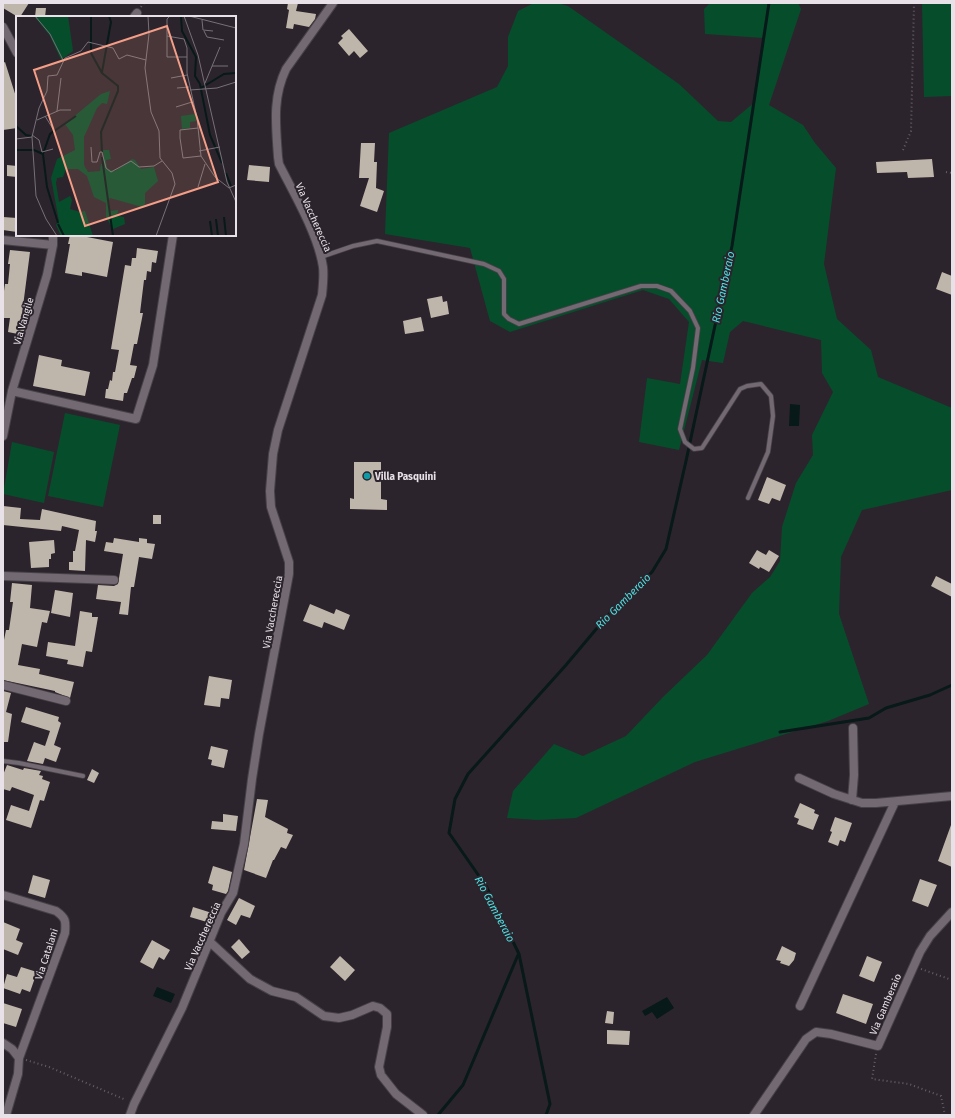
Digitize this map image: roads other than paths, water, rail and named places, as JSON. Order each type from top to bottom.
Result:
[{"type":"street","name":"Via Vacchereccia","points":[[130,1115],[134,1104],[182,1008],[221,913],[233,893],[244,844],[259,734],[286,594],[289,562],[272,507],[271,471],[274,444],[322,295],[324,282],[321,257],[303,212],[279,164],[275,113],[277,94],[281,79],[286,69],[333,3]]},
{"type":"street","points":[[3,27],[16,51]]},
{"type":"street","name":"Via Vangile","points":[[3,436],[12,391],[47,276],[53,245],[53,236]]},
{"type":"street","points":[[12,391],[136,419],[153,365],[173,236]]},
{"type":"street","points":[[3,240],[53,245]]},
{"type":"street","points":[[3,576],[114,580]]},
{"type":"street","points":[[3,685],[66,701]]},
{"type":"street","points":[[852,800],[854,775],[853,728]]},
{"type":"street","points":[[799,778],[826,791],[852,800],[871,803],[952,796]]},
{"type":"street","points":[[800,1006],[895,802]]},
{"type":"street","name":"Via Catalani","points":[[3,895],[56,911],[63,916],[66,922],[65,933],[19,1058]]},
{"type":"street","name":"Via Gamberaio","points":[[754,1115],[806,1039],[816,1032],[831,1034],[878,1046],[920,952],[930,936],[952,912]]},
{"type":"street","points":[[210,942],[250,978],[272,991],[296,997],[324,1016],[339,1018],[352,1015],[373,1006],[380,1008],[386,1014],[387,1027],[379,1067],[381,1075],[396,1094],[423,1115]]},
{"type":"street","points":[[3,1043],[12,1049],[19,1058],[18,1074],[8,1112]]},
{"type":"lane","points":[[321,257],[353,246],[377,242],[484,264],[499,271],[504,279],[504,314],[518,324],[640,286],[657,286],[671,291],[690,311],[698,328],[693,368],[680,429],[684,442],[694,449],[702,448],[740,389],[747,386],[761,384],[771,396],[773,416],[768,452],[748,498]]},
{"type":"lane","points":[[3,761],[84,776]]},
{"type":"waterway","name":"Rio Gamberaio","points":[[546,1115],[550,1104],[519,954],[486,886],[449,833],[455,799],[468,774],[566,665],[608,615],[652,572],[666,549],[732,246],[769,3]]},
{"type":"waterway","points":[[780,732],[869,718],[886,708],[930,695],[952,685]]},
{"type":"waterway","points":[[438,1115],[463,1085],[518,955]]},
{"type":"place","name":"Villa Pasquini","points":[[367,476]]}]
